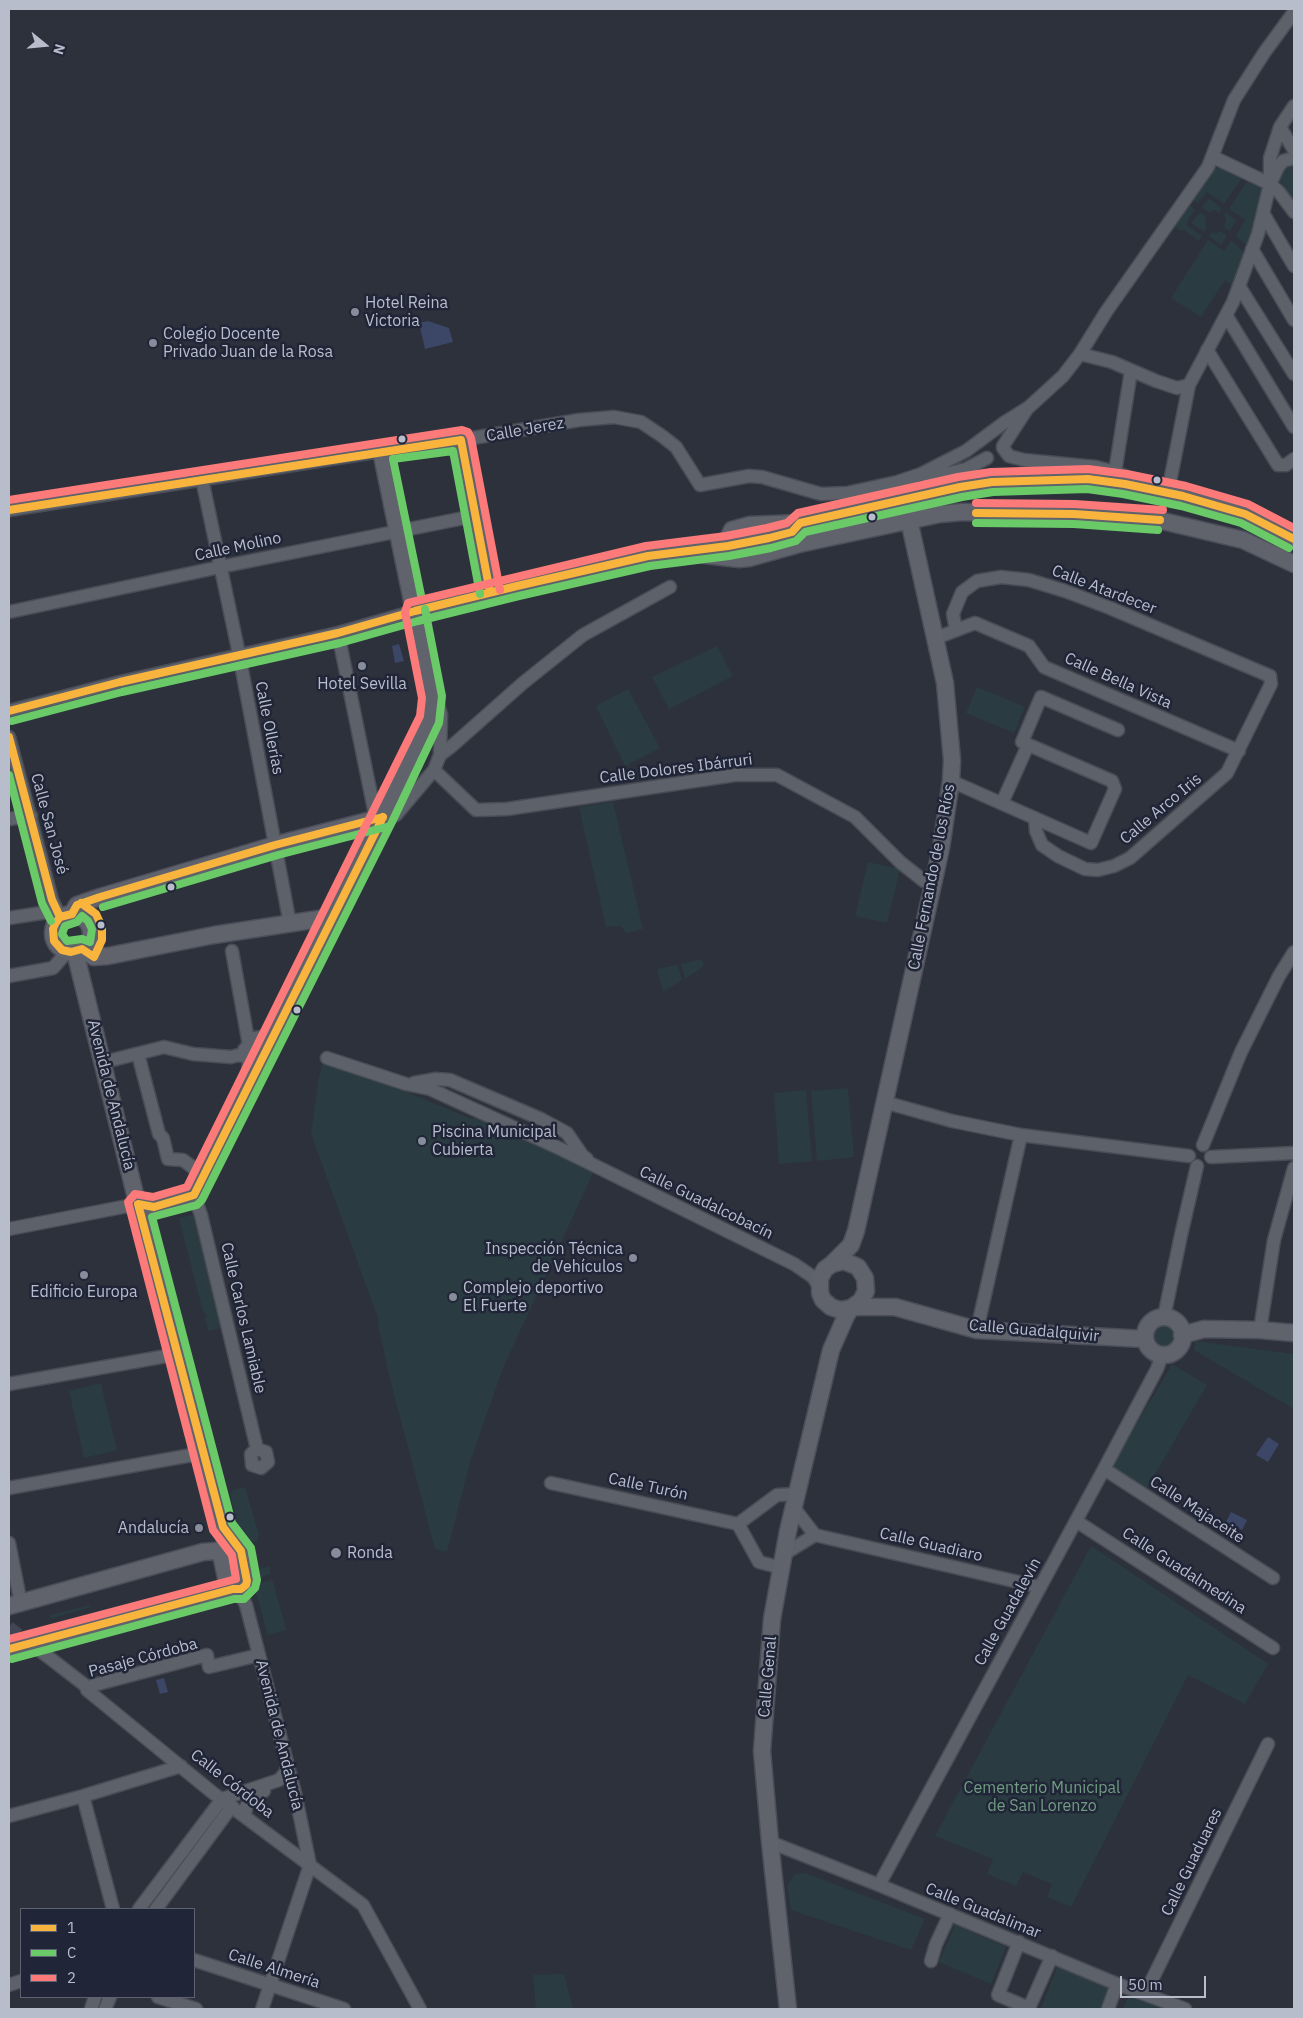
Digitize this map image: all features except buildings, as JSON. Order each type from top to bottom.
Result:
[{"type":"main road","points":[[461,440],[490,592]]},
{"type":"main road","name":"Calle Jerez","points":[[381,452],[461,440]]},
{"type":"main road","points":[[138,1204],[154,1207],[194,1195],[380,818],[435,724],[432,697],[415,611],[381,452]]},
{"type":"main road","points":[[753,556],[737,556],[729,550],[728,537],[732,530],[768,523],[800,523],[960,486],[1046,479],[1088,479],[1160,491],[1245,514],[1294,539]]},
{"type":"main road","points":[[1203,530],[1215,528],[1220,517],[1219,511],[1211,504]]},
{"type":"main road","points":[[676,552],[740,559],[910,528],[940,514],[963,512],[1074,514],[1150,518],[1203,530],[1239,539],[1294,564]]},
{"type":"main road","points":[[1239,539],[1231,528],[1237,516],[1245,514]]},
{"type":"main road","name":"Calle Fernando de los Ríos","points":[[829,1266],[851,1245],[856,1231],[933,884],[952,780],[945,683],[910,528]]},
{"type":"main road","points":[[415,611],[648,556],[728,546]]},
{"type":"main road","points":[[332,917],[214,935],[108,956],[94,957],[57,946],[52,935],[52,929],[63,917],[81,903],[275,845],[380,818]]},
{"type":"main road","points":[[63,917],[83,918],[90,928],[90,940],[75,951]]},
{"type":"main road","name":"Avenida de Andalucía","points":[[75,951],[138,1204],[223,1527],[227,1582],[239,1588]]},
{"type":"main road","name":"Calle Fernando de los Ríos","points":[[856,1231],[859,1258],[864,1275]]},
{"type":"main road","points":[[850,1262],[864,1275],[866,1291],[861,1301],[852,1307],[840,1310],[831,1307],[821,1293],[820,1278],[829,1266],[850,1262]]},
{"type":"main road","name":"Calle Guadalquivir","points":[[864,1275],[880,1294],[895,1306]]},
{"type":"main road","name":"Calle Genal","points":[[821,1293],[832,1316],[831,1350]]},
{"type":"main road","name":"Calle Guadalquivir","points":[[852,1307],[895,1306],[977,1330],[1145,1339]]},
{"type":"main road","name":"Calle Genal","points":[[788,2009],[762,1746],[772,1619],[795,1501],[831,1350],[838,1331],[852,1307]]},
{"type":"main road","points":[[1164,1317],[1178,1324],[1182,1335],[1180,1346],[1174,1352],[1162,1355],[1150,1349],[1145,1339],[1146,1331],[1152,1322],[1164,1317]]},
{"type":"main road","points":[[1182,1335],[1204,1329],[1294,1333]]},
{"type":"main road","points":[[15,1605],[203,1552],[226,1552]]},
{"type":"main road","points":[[130,1573],[182,1569],[226,1552]]},
{"type":"main road","points":[[9,1649],[239,1588]]},
{"type":"street","points":[[1294,12],[1264,53],[1234,100],[1213,157],[1197,184],[1106,312],[1080,354],[1062,376],[1029,407],[1003,447],[999,456],[991,459],[987,458],[979,450],[986,437],[998,436],[1003,447],[1009,456],[1024,460],[1115,472],[1160,491],[1189,385],[1240,286],[1258,234],[1270,184],[1283,161],[1294,158]]},
{"type":"street","points":[[1270,184],[1270,158],[1280,126],[1294,106]]},
{"type":"street","points":[[1280,126],[1294,118]]},
{"type":"street","points":[[1280,126],[1294,150]]},
{"type":"street","points":[[1213,157],[1270,184],[1279,192],[1294,212]]},
{"type":"street","points":[[1263,213],[1294,266]]},
{"type":"street","points":[[1252,249],[1294,320]]},
{"type":"street","points":[[1240,286],[1294,374]]},
{"type":"street","points":[[1226,315],[1294,427]]},
{"type":"street","points":[[1207,350],[1278,465],[1286,465],[1294,459]]},
{"type":"street","points":[[1080,354],[1112,362],[1177,388],[1189,385]]},
{"type":"street","points":[[1115,472],[1131,371]]},
{"type":"street","name":"Calle Jerez","points":[[461,440],[579,420],[614,417],[641,422],[676,447],[700,485],[755,476],[803,487],[821,494],[847,493],[897,482],[921,474],[966,451],[996,428],[1029,407]]},
{"type":"street","points":[[1014,432],[1015,451],[1024,460]]},
{"type":"street","name":"Calle Jerez","points":[[9,510],[381,452]]},
{"type":"street","name":"Calle Jerez","points":[[921,474],[946,474],[966,469],[987,458]]},
{"type":"street","name":"Calle Ollerías","points":[[202,479],[239,654],[290,924]]},
{"type":"street","name":"Calle Molino","points":[[9,612],[220,566],[474,516]]},
{"type":"street","name":"Calle Atardecer","points":[[956,630],[953,614],[962,592],[977,581],[1002,577],[1029,580],[1110,608],[1270,676]]},
{"type":"street","points":[[440,754],[583,635],[670,587]]},
{"type":"street","points":[[9,711],[120,682],[338,633],[415,611]]},
{"type":"street","name":"Calle Bella Vista","points":[[936,638],[975,623],[1029,646],[1044,666],[1239,751]]},
{"type":"street","points":[[338,633],[380,818],[396,815],[438,774],[440,754],[435,724]]},
{"type":"street","name":"Calle Arco Iris","points":[[1035,818],[1036,831],[1042,844],[1058,856],[1085,869],[1098,870],[1114,866],[1130,858],[1227,773],[1271,684],[1270,676]]},
{"type":"street","points":[[952,780],[1091,843],[1115,788],[1112,781],[1022,742],[1041,697],[1118,730]]},
{"type":"street","name":"Calle San José","points":[[9,737],[52,900],[63,917]]},
{"type":"street","points":[[1002,803],[1028,745]]},
{"type":"street","name":"Calle Dolores Ibárruri","points":[[438,774],[476,810],[507,809],[735,775],[777,775],[855,817],[900,862],[924,881],[933,884]]},
{"type":"street","points":[[9,819],[30,816]]},
{"type":"street","points":[[9,918],[48,912],[63,917]]},
{"type":"street","points":[[9,976],[53,968],[75,951]]},
{"type":"street","points":[[232,951],[249,1045]]},
{"type":"street","points":[[1203,1145],[1241,1052],[1279,976],[1294,952]]},
{"type":"street","points":[[104,1062],[164,1047],[193,1054],[232,1057],[239,1055],[254,1038],[272,1036]]},
{"type":"street","points":[[138,1054],[159,1134],[163,1138],[168,1159],[183,1160],[204,1176]]},
{"type":"street","points":[[239,1055],[246,1057],[249,1061],[249,1073],[244,1092]]},
{"type":"street","name":"Calle Guadalcobacín","points":[[327,1058],[406,1084],[430,1089],[563,1150],[794,1264],[812,1277],[821,1293]]},
{"type":"street","name":"Calle Guadalcobacín","points":[[406,1084],[436,1079],[450,1080],[541,1118],[567,1134],[582,1155],[604,1171]]},
{"type":"street","points":[[884,1102],[952,1121],[1021,1135],[1189,1156]]},
{"type":"street","points":[[977,1330],[1021,1135]]},
{"type":"street","points":[[1203,1145],[1209,1150],[1210,1157],[1206,1164],[1197,1166],[1190,1161],[1189,1156],[1194,1146],[1203,1145]]},
{"type":"street","points":[[1210,1157],[1294,1154]]},
{"type":"street","points":[[1164,1317],[1197,1166]]},
{"type":"street","points":[[1260,1330],[1274,1240],[1294,1168]]},
{"type":"street","name":"Calle Carlos Lamiable","points":[[194,1195],[201,1215],[258,1449]]},
{"type":"street","points":[[9,1229],[138,1204]]},
{"type":"street","name":"Calle Guadalcobacín","points":[[794,1264],[829,1266]]},
{"type":"street","points":[[9,1384],[178,1354]]},
{"type":"street","name":"Calle Guadalevín","points":[[879,1884],[1104,1469],[1157,1369],[1162,1355]]},
{"type":"street","points":[[9,1488],[203,1453]]},
{"type":"street","name":"Calle Majaceite","points":[[1104,1469],[1273,1578]]},
{"type":"street","name":"Calle Turón","points":[[550,1483],[738,1524]]},
{"type":"street","points":[[776,1495],[795,1501],[815,1535],[783,1561],[759,1562],[738,1524],[776,1495]]},
{"type":"street","name":"Calle Guadalmedina","points":[[1076,1521],[1273,1648]]},
{"type":"street","name":"Calle Guadiaro","points":[[815,1535],[1040,1587]]},
{"type":"street","points":[[9,1543],[15,1605]]},
{"type":"street","name":"Avenida de Andalucía","points":[[239,1588],[246,1605],[295,1793],[310,1865]]},
{"type":"street","name":"Calle Córdoba","points":[[38,1650],[86,1686],[87,1690],[181,1766],[363,1906],[420,2009]]},
{"type":"street","name":"Pasaje Córdoba","points":[[87,1690],[94,1685],[206,1655],[210,1667],[259,1654]]},
{"type":"street","name":"Calle Guaduares","points":[[1145,1994],[1268,1744]]},
{"type":"street","points":[[140,1908],[227,1802],[279,1780],[286,1772],[287,1762]]},
{"type":"street","points":[[9,1816],[181,1766]]},
{"type":"street","points":[[245,1816],[246,1807],[252,1797],[280,1785],[287,1786],[295,1793]]},
{"type":"street","points":[[83,1796],[113,1908]]},
{"type":"street","points":[[157,1908],[227,1802]]},
{"type":"street","name":"Calle Guadalimar","points":[[770,1842],[879,1884],[1145,1994],[1169,2006],[1185,2009]]},
{"type":"street","points":[[262,2009],[310,1865]]},
{"type":"street","points":[[931,1961],[936,1944],[950,1914]]},
{"type":"street","points":[[1018,1942],[998,1995],[1029,2008],[1052,1956]]},
{"type":"street","name":"Calle Almería","points":[[195,1960],[344,2009]]},
{"type":"street","points":[[1108,2009],[1117,1984]]},
{"type":"street","points":[[161,1998],[196,2009]]},
{"type":"green space","points":[[1294,163],[1293,203],[1279,180],[1285,165]]},
{"type":"green space","points":[[1220,167],[1241,179],[1224,204],[1207,192],[1198,203],[1193,200],[1216,168]]},
{"type":"green space","points":[[1247,181],[1261,188],[1263,195],[1248,247],[1236,236],[1245,220],[1229,209]]},
{"type":"green space","points":[[1209,198],[1222,208],[1219,213],[1214,210],[1209,213],[1202,207]]},
{"type":"green space","points":[[1189,205],[1195,210],[1187,225],[1202,236],[1199,241],[1184,230],[1181,231],[1174,226]]},
{"type":"green space","points":[[1200,212],[1206,216],[1205,224],[1207,228],[1204,232],[1191,223]]},
{"type":"green space","points":[[1226,212],[1236,221],[1230,231],[1224,227],[1226,219],[1224,215]]},
{"type":"green space","points":[[1221,231],[1227,236],[1221,245],[1209,236],[1212,232]]},
{"type":"green space","points":[[1208,240],[1224,251],[1231,240],[1246,254],[1234,286],[1225,280],[1201,317],[1171,298]]},
{"type":"green space","points":[[1243,521],[1294,546],[1294,552],[1242,533],[1236,528],[1239,522]]},
{"type":"green space","points":[[717,646],[733,676],[669,709],[652,677]]},
{"type":"green space","points":[[977,687],[1025,707],[1014,733],[966,713]]},
{"type":"green space","points":[[628,689],[660,748],[625,766],[596,706]]},
{"type":"green space","points":[[613,802],[643,929],[626,933],[621,926],[606,927],[579,807]]},
{"type":"green space","points":[[868,862],[900,869],[887,923],[855,916]]},
{"type":"green space","points":[[702,959],[704,966],[685,979],[681,964]]},
{"type":"green space","points":[[678,965],[682,980],[663,992],[657,969]]},
{"type":"green space","name":"Complejo deportivo El Fuerte","points":[[323,1063],[399,1089],[472,1119],[474,1117],[594,1171],[503,1368],[470,1462],[447,1552],[435,1549],[391,1383],[378,1325],[379,1321],[311,1134],[319,1076]]},
{"type":"green space","points":[[848,1088],[854,1157],[817,1161],[811,1091]]},
{"type":"green space","points":[[806,1090],[812,1161],[779,1164],[774,1093]]},
{"type":"green space","points":[[192,1215],[197,1219],[220,1310],[218,1316],[226,1327],[208,1331],[205,1316],[209,1317],[203,1312],[179,1218]]},
{"type":"green space","points":[[1165,1326],[1173,1330],[1177,1338],[1173,1346],[1165,1350],[1157,1346],[1153,1338],[1157,1330]]},
{"type":"green space","points":[[1195,1341],[1294,1354],[1294,1409],[1194,1350]]},
{"type":"green space","points":[[1172,1364],[1207,1385],[1146,1490],[1111,1468]]},
{"type":"green space","points":[[101,1383],[117,1450],[84,1458],[69,1391]]},
{"type":"green space","points":[[245,1487],[259,1535],[257,1541],[244,1545],[230,1494],[233,1490]]},
{"type":"green space","name":"Cementerio Municipal de San Lorenzo","points":[[1091,1546],[1268,1664],[1245,1704],[1188,1675],[1071,1907],[1047,1897],[1052,1884],[1023,1872],[1016,1886],[987,1874],[993,1859],[935,1836]]},
{"type":"green space","points":[[269,1566],[271,1574],[259,1578],[257,1570]]},
{"type":"green space","points":[[273,1581],[286,1630],[268,1635],[256,1593],[260,1583]]},
{"type":"green space","points":[[91,1605],[91,1607],[50,1619],[50,1615]]},
{"type":"green space","points":[[805,1873],[925,1919],[911,1950],[791,1910],[787,1886],[795,1874]]},
{"type":"green space","points":[[955,1925],[1006,1947],[991,1984],[939,1962]]},
{"type":"green space","points":[[1057,1967],[1109,1988],[1100,2009],[1041,2009]]},
{"type":"green space","points":[[564,1974],[573,2009],[536,2009],[533,1975]]},
{"type":"green space","points":[[1129,1995],[1165,2008],[1123,2009]]},
{"type":"water","points":[[428,321],[449,328],[453,342],[425,349],[419,323]]},
{"type":"water","points":[[399,644],[404,661],[395,663],[392,646]]},
{"type":"water","points":[[1268,1437],[1279,1444],[1268,1462],[1256,1455]]},
{"type":"water","points":[[1231,1512],[1247,1520],[1242,1530],[1226,1522]]},
{"type":"water","points":[[164,1678],[168,1692],[160,1694],[156,1680]]},
{"type":"tunnel","points":[[9,1627],[35,1647]]},
{"type":"transit line","name":"2","points":[[9,500],[462,430],[468,432],[471,438],[500,590]]},
{"type":"transit line","name":"1","points":[[9,510],[461,440],[490,592]]},
{"type":"transit line","name":"C","points":[[421,595],[393,459],[453,451],[480,594]]},
{"type":"transit line","name":"2","points":[[9,1639],[236,1579],[232,1555],[213,1530],[128,1202],[135,1194],[153,1197],[187,1187],[420,716],[422,698],[405,612],[408,603],[646,546],[726,536],[767,528],[787,523],[798,513],[958,477],[991,472],[1088,469],[1127,474],[1186,486],[1248,504],[1294,528]]},
{"type":"transit line","name":"1","points":[[9,711],[120,682],[338,633],[415,611],[517,586],[648,556],[728,546],[769,538],[792,532],[800,523],[960,487],[992,482],[1088,479],[1125,484],[1183,496],[1245,514],[1294,539]]},
{"type":"transit line","name":"C","points":[[12,721],[122,692],[340,643],[519,596],[650,566],[729,556],[771,548],[796,541],[805,532],[962,497],[993,492],[1087,489],[1123,494],[1181,506],[1241,523],[1289,548]]},
{"type":"transit line","name":"2","points":[[976,503],[1075,504],[1163,510]]},
{"type":"transit line","name":"1","points":[[976,513],[1074,514],[1160,520]]},
{"type":"transit line","name":"C","points":[[976,523],[1074,524],[1158,530]]},
{"type":"transit line","name":"C","points":[[12,1659],[234,1599],[244,1599],[255,1588],[257,1580],[251,1548],[232,1523],[152,1217],[197,1205],[202,1200],[392,822],[439,723],[442,696],[425,609]]},
{"type":"transit line","name":"1","points":[[9,737],[52,900],[60,917]]},
{"type":"transit line","name":"C","points":[[9,775],[42,903],[51,921]]},
{"type":"transit line","name":"1","points":[[72,914],[77,905],[100,897],[275,845],[383,817]]},
{"type":"transit line","name":"1","points":[[9,1649],[233,1589],[241,1589],[246,1585],[247,1581],[241,1551],[223,1527],[138,1204],[154,1207],[194,1195],[383,817]]},
{"type":"transit line","name":"C","points":[[103,907],[278,855],[386,827]]},
{"type":"transit line","name":"1","points":[[72,914],[60,917],[55,924],[53,929],[54,941],[62,950],[71,952],[82,949],[94,957],[102,940],[102,927],[96,914],[81,903]]},
{"type":"transit line","name":"C","points":[[82,916],[88,921],[92,929],[90,942],[82,939],[67,941],[62,934],[65,926],[77,922],[82,916]]},
{"type":"place","name":"Hotel Reina Victoria","points":[[355,312]]},
{"type":"place","name":"Colegio Docente Privado Juan de la Rosa","points":[[153,343]]},
{"type":"place","name":"Hotel Sevilla","points":[[362,666]]},
{"type":"place","name":"Piscina Municipal Cubierta","points":[[422,1141]]},
{"type":"place","name":"Inspección Técnica de Vehículos","points":[[633,1258]]},
{"type":"place","name":"Edificio Europa","points":[[84,1275]]},
{"type":"place","name":"Complejo deportivo El Fuerte","points":[[453,1297]]},
{"type":"place","name":"Andalucía","points":[[199,1528]]},
{"type":"place","name":"Ronda","points":[[336,1553]]}]
